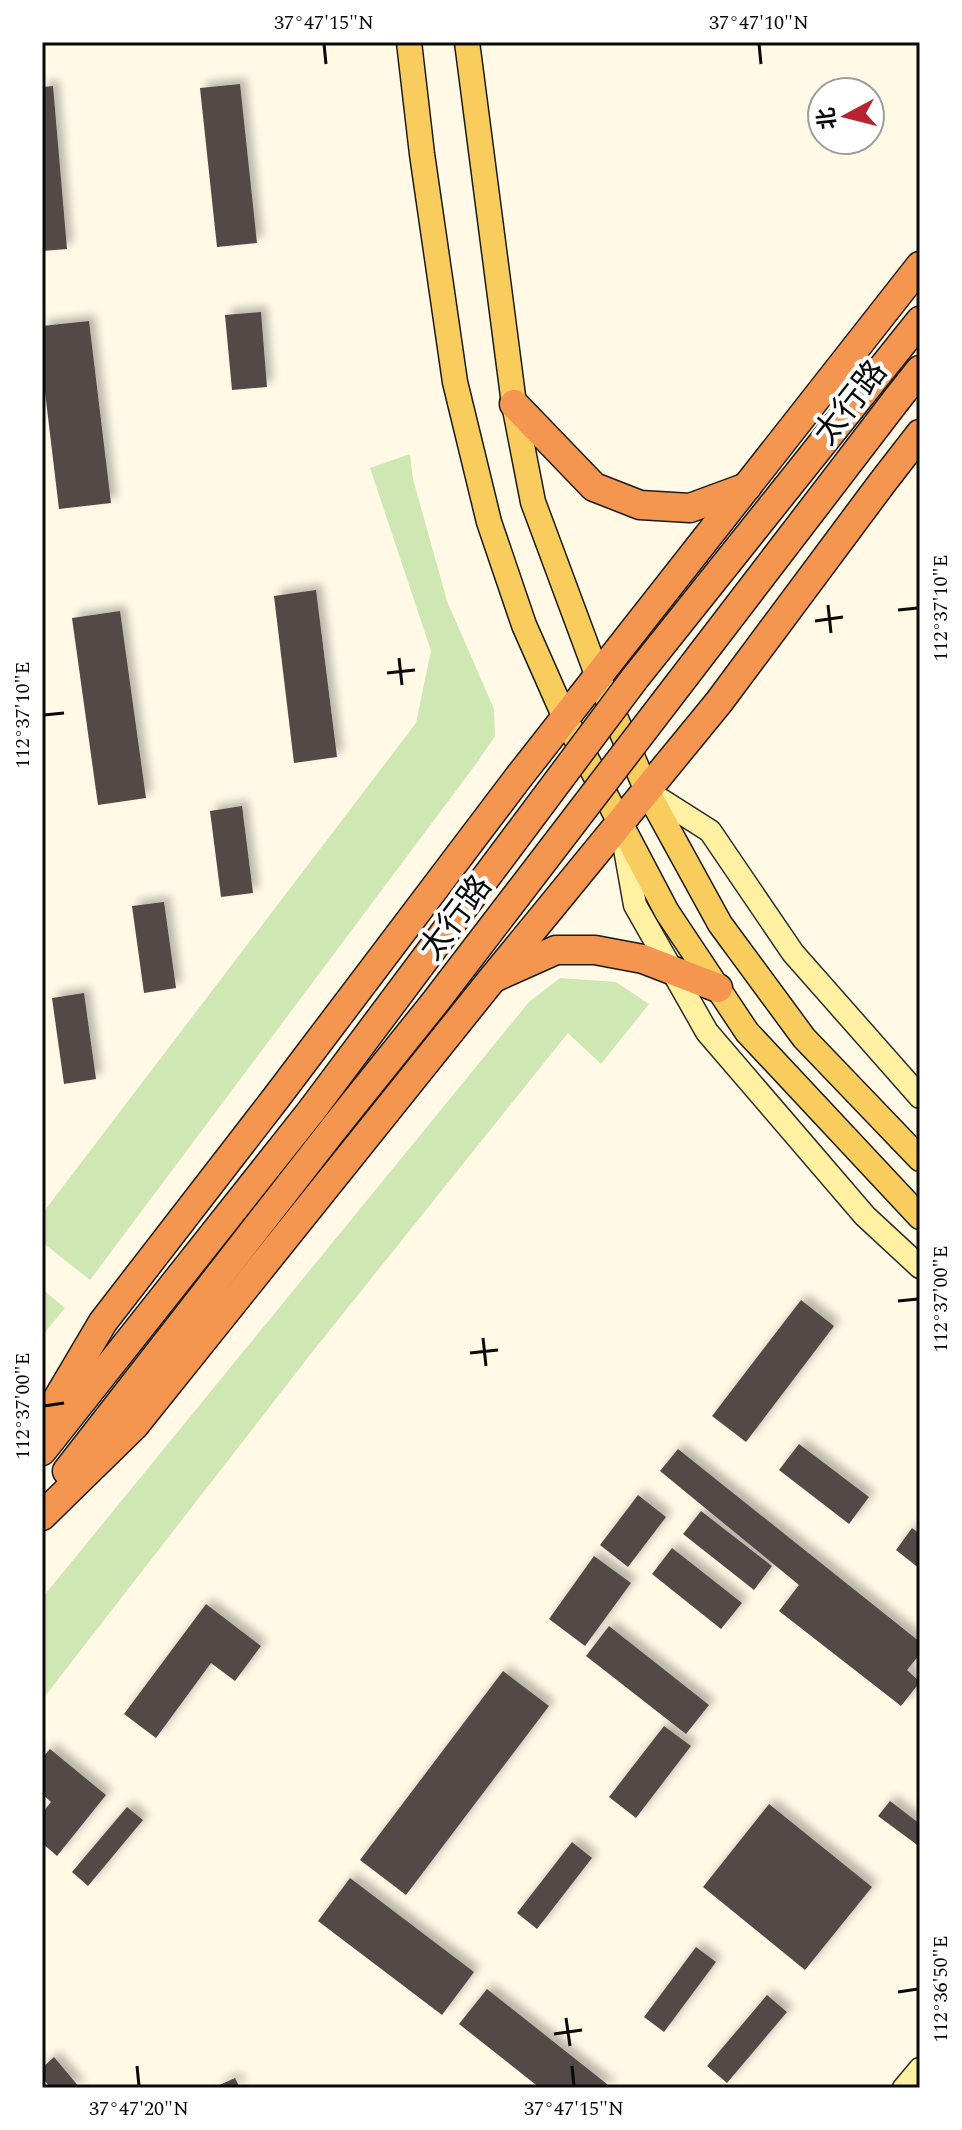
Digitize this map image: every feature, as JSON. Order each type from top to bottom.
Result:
[{"type":"highway","points":[[42,1425],[103,1322],[565,718],[920,266]]},
{"type":"highway","name":"太行路","points":[[42,1451],[312,1110],[635,678],[920,321]]},
{"type":"highway","name":"太行路","points":[[42,1503],[445,988],[920,370]]},
{"type":"highway","points":[[514,404],[594,487],[640,505],[690,508],[747,487]]},
{"type":"highway","points":[[42,1516],[134,1426],[719,702],[920,434]]},
{"type":"highway","points":[[493,978],[556,950],[595,950],[643,959],[718,988]]},
{"type":"main road","points":[[409,42],[455,382],[489,522],[524,625],[565,718],[667,912],[747,1032],[920,1217]]},
{"type":"main road","points":[[467,42],[514,404],[533,502],[598,677],[647,791],[720,924],[804,1038],[920,1159]]},
{"type":"main road","points":[[647,791],[710,831],[793,953],[920,1097]]},
{"type":"main road","points":[[620,823],[635,905],[707,1032],[865,1216],[920,1267]]},
{"type":"main road","points":[[904,2088],[920,2069]]},
{"type":"green space","points":[[410,454],[413,479],[447,601],[494,709],[495,736],[90,1280],[42,1242],[42,1214],[416,723],[431,651],[370,468]]},
{"type":"green space","points":[[560,978],[616,982],[649,1004],[601,1064],[568,1033],[313,1351],[42,1700],[42,1598],[529,1002]]},
{"type":"green space","points":[[42,1289],[65,1308],[42,1336]]},
{"type":"building","points":[[240,84],[257,243],[217,247],[200,88]]},
{"type":"building","points":[[53,86],[67,249],[42,251],[42,87]]},
{"type":"building","points":[[261,312],[267,387],[232,390],[225,315]]},
{"type":"building","points":[[89,321],[111,503],[59,509],[42,367],[42,326]]},
{"type":"building","points":[[316,590],[337,757],[294,763],[274,596]]},
{"type":"building","points":[[120,611],[146,798],[98,805],[72,618]]},
{"type":"building","points":[[242,806],[253,893],[221,897],[210,811]]},
{"type":"building","points":[[164,902],[176,988],[144,993],[132,906]]},
{"type":"building","points":[[84,993],[96,1079],[64,1084],[52,998]]},
{"type":"building","points":[[801,1300],[834,1326],[746,1442],[712,1416]]},
{"type":"building","points":[[799,1444],[869,1497],[849,1524],[779,1470]]},
{"type":"building","points":[[678,1449],[920,1642],[920,1654],[907,1670],[920,1682],[901,1706],[779,1611],[799,1585],[660,1471]]},
{"type":"building","points":[[638,1495],[666,1517],[628,1567],[600,1545]]},
{"type":"building","points":[[701,1511],[772,1566],[754,1590],[683,1534]]},
{"type":"building","points":[[912,1528],[920,1534],[920,1569],[896,1550]]},
{"type":"building","points":[[672,1548],[742,1603],[721,1629],[652,1574]]},
{"type":"building","points":[[594,1556],[631,1583],[585,1646],[549,1619]]},
{"type":"building","points":[[206,1604],[261,1646],[235,1681],[211,1663],[156,1738],[124,1714]]},
{"type":"building","points":[[609,1626],[709,1705],[686,1734],[586,1656]]},
{"type":"building","points":[[503,1671],[549,1706],[406,1895],[360,1860]]},
{"type":"building","points":[[664,1726],[691,1746],[636,1818],[609,1797]]},
{"type":"building","points":[[50,1749],[106,1795],[57,1856],[42,1843],[42,1813],[51,1802],[42,1794],[42,1758]]},
{"type":"building","points":[[890,1801],[920,1824],[920,1847],[878,1816]]},
{"type":"building","points":[[769,1804],[872,1887],[805,1970],[703,1887]]},
{"type":"building","points":[[127,1807],[143,1820],[88,1886],[72,1872]]},
{"type":"building","points":[[572,1842],[592,1858],[537,1929],[517,1913]]},
{"type":"building","points":[[350,1878],[474,1972],[442,2015],[318,1921]]},
{"type":"building","points":[[696,1947],[716,1962],[664,2032],[644,2017]]},
{"type":"building","points":[[487,1989],[612,2088],[540,2088],[459,2024]]},
{"type":"building","points":[[767,1995],[787,2012],[727,2083],[707,2066]]},
{"type":"building","points":[[54,2057],[80,2088],[51,2088],[42,2078],[42,2068]]},
{"type":"building","points":[[235,2078],[240,2088],[213,2088]]}]
